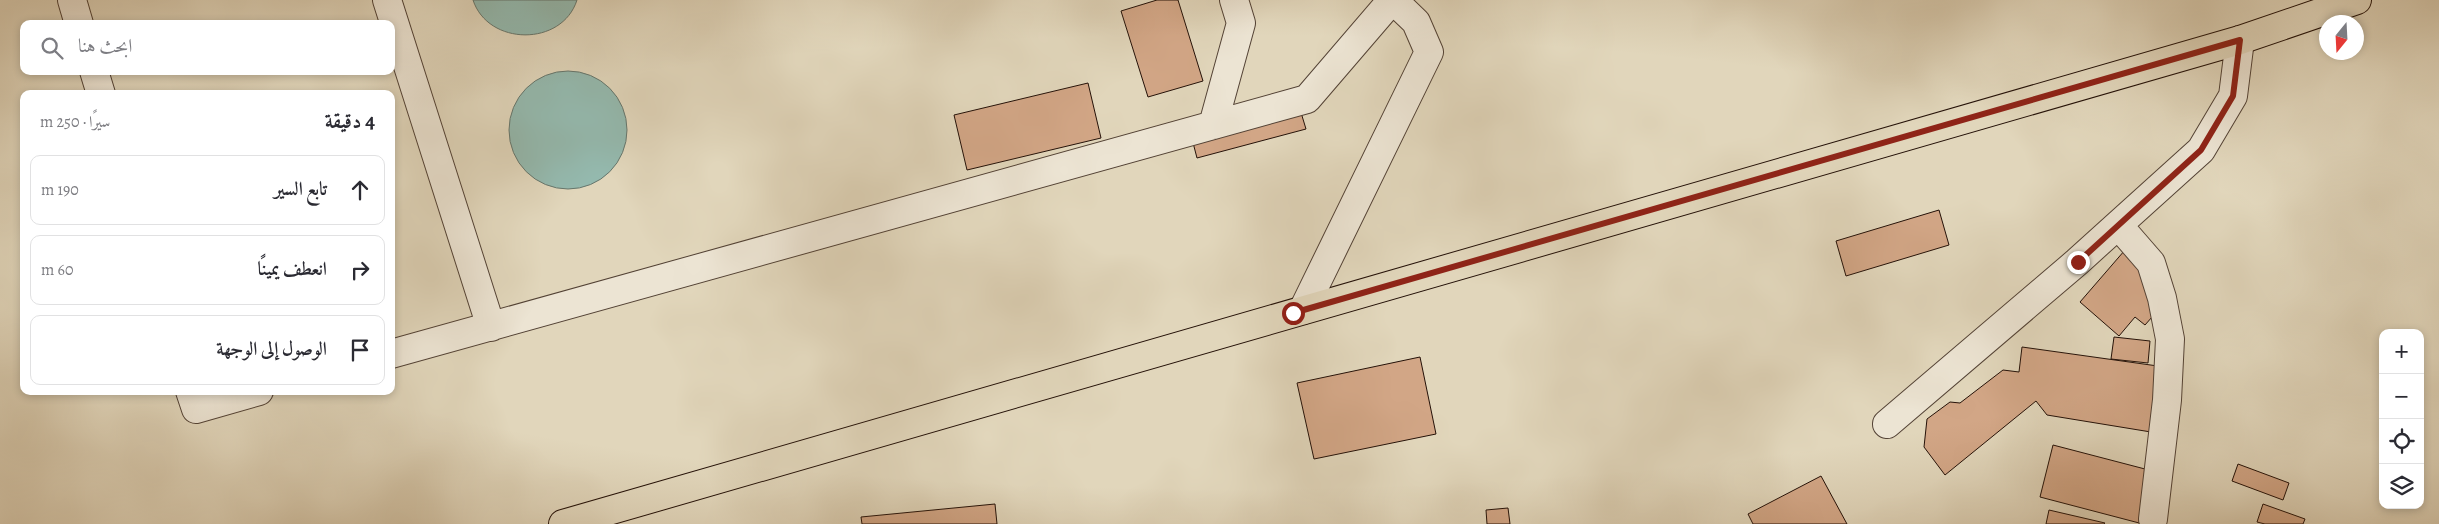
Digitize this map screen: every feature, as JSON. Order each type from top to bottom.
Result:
[{"type":"main road","points":[[563,524],[2240,40],[2357,0]]},
{"type":"street","points":[[72,0],[78,20]]},
{"type":"street","points":[[387,0],[393,20]]},
{"type":"street","points":[[395,353],[1307,99],[1392,0],[1416,22],[1429,52],[1304,310]]},
{"type":"street","points":[[1213,125],[1241,23],[1238,1]]},
{"type":"street","points":[[395,25],[491,327]]},
{"type":"street","points":[[1887,424],[2078,262],[2201,150],[2233,96],[2240,40]]},
{"type":"street","points":[[95,75],[100,90]]},
{"type":"street","points":[[2118,224],[2151,263],[2162,298],[2170,339],[2167,400],[2153,518]]},
{"type":"street","points":[[191,395],[196,409],[246,395]]},
{"type":"water","points":[[473,0],[577,0],[569,15],[557,26],[541,33],[525,35],[509,33],[493,26],[481,15]]},
{"type":"water","points":[[568,71],[590,76],[610,88],[622,108],[627,130],[622,152],[610,172],[590,184],[568,189],[546,184],[526,172],[514,152],[509,130],[514,108],[526,88],[546,76]]},
{"type":"building","points":[[1157,0],[1178,0],[1203,81],[1148,97],[1121,11]]},
{"type":"building","points":[[1088,83],[1101,138],[967,170],[954,115]]},
{"type":"building","points":[[1299,106],[1306,129],[1197,158],[1191,135]]},
{"type":"building","points":[[1939,210],[1949,245],[1846,276],[1836,241]]},
{"type":"building","points":[[2125,250],[2174,292],[2145,325],[2135,317],[2119,336],[2080,302]]},
{"type":"building","points":[[2114,337],[2150,341],[2148,363],[2111,359]]},
{"type":"building","points":[[2022,347],[2172,368],[2151,432],[2047,415],[2036,401],[1945,475],[1924,447],[1927,419],[1950,402],[1960,403],[2003,370],[2019,372]]},
{"type":"building","points":[[1420,357],[1436,434],[1314,459],[1297,383]]},
{"type":"building","points":[[2053,445],[2168,475],[2143,524],[2040,497]]},
{"type":"building","points":[[2238,464],[2289,483],[2283,500],[2232,481]]},
{"type":"building","points":[[1821,476],[1847,524],[1753,524],[1748,514]]},
{"type":"building","points":[[995,504],[997,524],[862,524],[861,517]]},
{"type":"building","points":[[2263,504],[2305,519],[2303,524],[2265,524],[2257,522]]},
{"type":"building","points":[[1508,508],[1510,524],[1487,524],[1486,510]]},
{"type":"building","points":[[2049,510],[2105,523],[2046,524]]},
{"type":"route","points":[[1293,313],[2240,40],[2233,96],[2201,150],[2078,262]]}]
